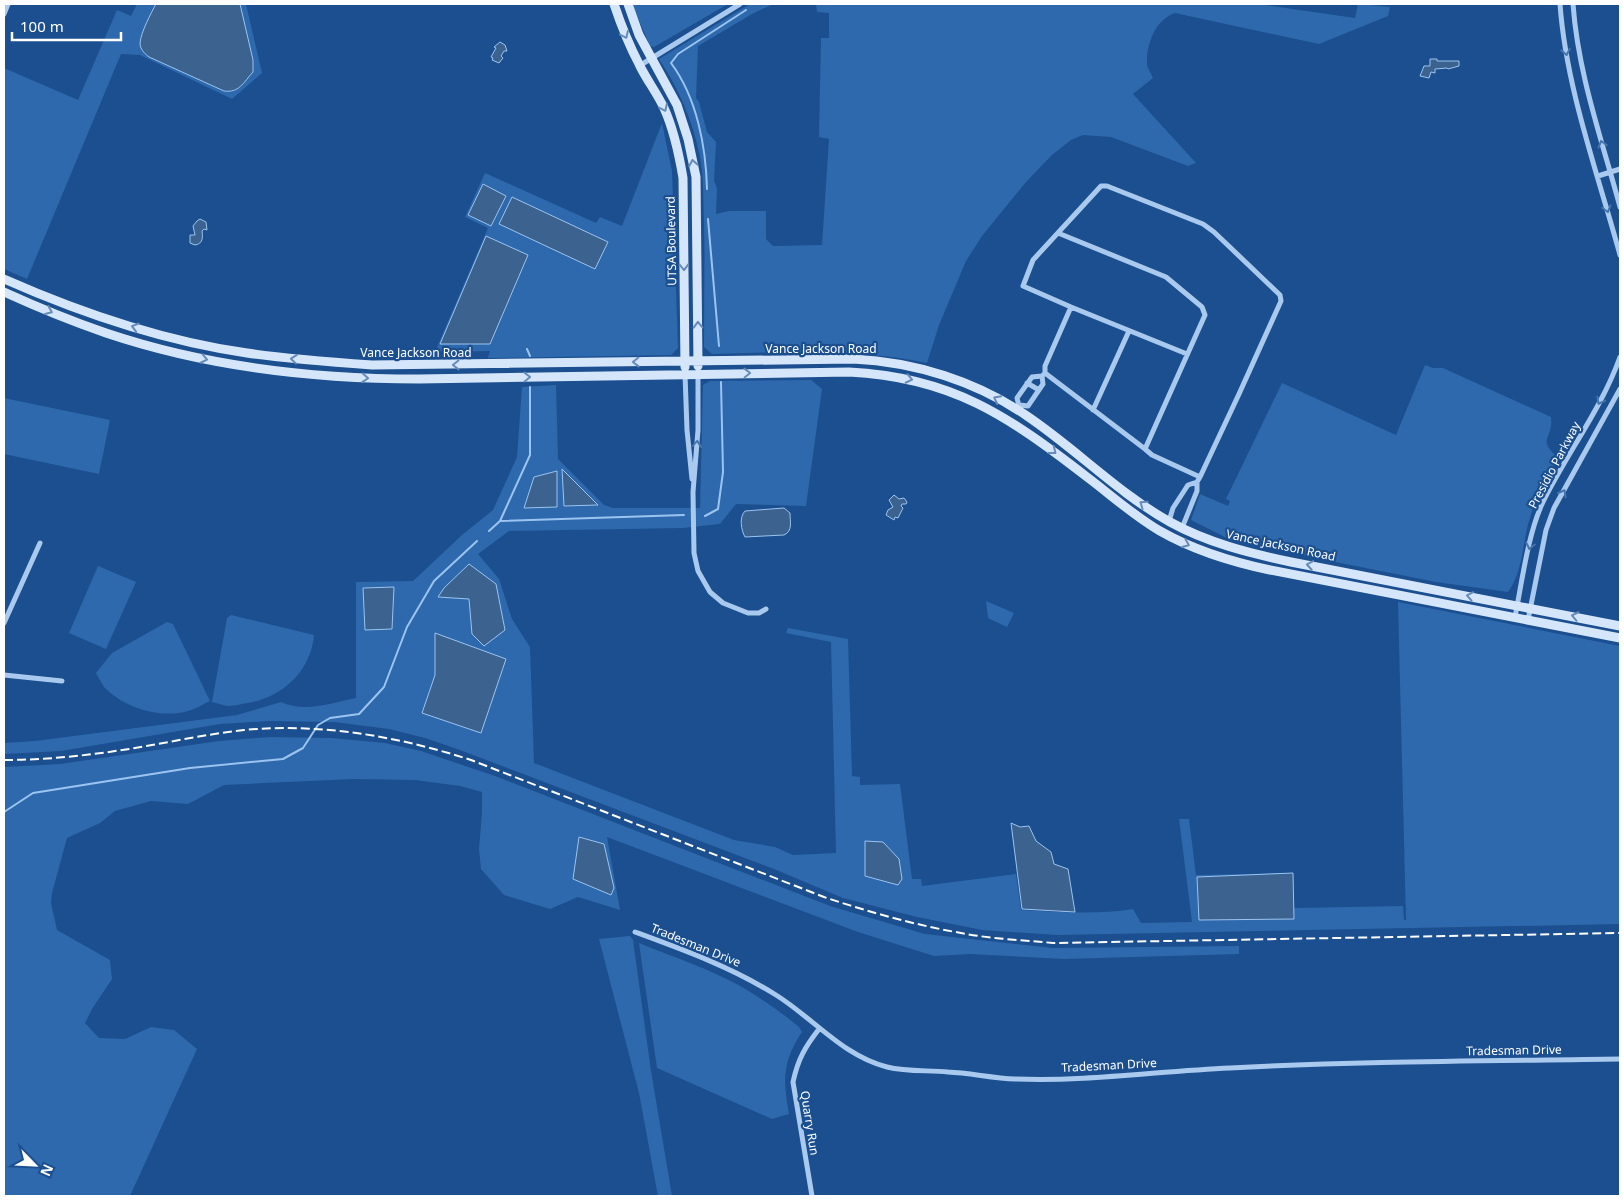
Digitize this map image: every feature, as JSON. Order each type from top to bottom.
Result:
[{"type":"main road","name":"UTSA Boulevard","points":[[614,4],[621,27],[639,66],[671,124],[680,159],[683,178],[685,374]]},
{"type":"main road","name":"UTSA Boulevard","points":[[628,4],[639,34],[677,105],[693,157],[696,177],[698,374]]},
{"type":"main road","name":"Vance Jackson Road","points":[[4,279],[83,311],[180,340],[222,349],[278,357],[372,365],[877,360],[933,372],[966,383],[1019,408],[1142,505],[1182,528],[1218,544],[1243,552],[1620,626]]},
{"type":"main road","points":[[7,294],[15,284]]},
{"type":"main road","name":"Vance Jackson Road","points":[[7,294],[108,334],[202,359],[276,371],[372,379],[849,372],[877,373],[930,384],[961,396],[1014,423],[1039,440],[1137,516],[1159,530],[1209,554],[1270,570],[1620,638]]},
{"type":"street","points":[[4,14],[8,4]]},
{"type":"street","points":[[639,66],[740,4]]},
{"type":"street","points":[[1560,4],[1569,70],[1620,255]]},
{"type":"street","points":[[1573,4],[1574,22],[1591,107],[1620,207]]},
{"type":"street","points":[[1598,176],[1620,169]]},
{"type":"street","points":[[1182,528],[1197,491],[1197,482],[1281,301],[1280,295],[1214,232],[1203,224],[1107,186],[1101,186],[1033,260],[1023,286],[1187,354]]},
{"type":"street","points":[[1058,233],[1166,277],[1202,308],[1205,315],[1145,449]]},
{"type":"street","points":[[1070,307],[1045,366],[1044,375],[1042,384],[1028,406],[1019,408],[1017,398],[1027,383],[1032,377],[1044,375],[1152,455],[1200,476]]},
{"type":"street","points":[[1093,410],[1129,331]]},
{"type":"street","name":"Presidio Parkway","points":[[1515,617],[1534,526],[1543,503],[1602,397],[1620,357]]},
{"type":"street","name":"UTSA Boulevard","points":[[685,374],[687,430],[693,492],[694,554],[698,572],[710,592],[723,603],[748,613],[759,613],[766,609]]},
{"type":"street","name":"UTSA Boulevard","points":[[693,492],[698,430],[698,374]]},
{"type":"street","points":[[1027,383],[1038,390]]},
{"type":"street","name":"Presidio Parkway","points":[[1528,620],[1546,530],[1554,508],[1620,389]]},
{"type":"street","points":[[1571,453],[1582,459]]},
{"type":"street","points":[[1169,521],[1173,508],[1188,485],[1197,482]]},
{"type":"street","points":[[1181,496],[1192,501]]},
{"type":"street","points":[[4,623],[40,543]]},
{"type":"street","points":[[4,675],[62,681]]},
{"type":"street","name":"Tradesman Drive","points":[[635,932],[711,960],[746,977],[780,997],[819,1029],[855,1054],[886,1067],[914,1071],[946,1071],[1015,1079],[1099,1077],[1230,1068],[1330,1064],[1620,1058]]},
{"type":"street","name":"Quarry Run","points":[[812,1196],[794,1082],[796,1065],[805,1047],[819,1029]]},
{"type":"shaded area","points":[[137,4],[246,4],[262,73],[232,99],[140,55],[121,54],[27,279],[4,269],[4,68],[78,100],[117,10],[131,16]]},
{"type":"shaded area","points":[[156,4],[240,4],[253,60],[253,72],[237,89],[224,91],[149,57],[143,51],[140,43],[144,28]]},
{"type":"shaded area","points":[[632,4],[728,4],[654,47],[650,46]]},
{"type":"shaded area","points":[[750,4],[773,4],[752,14],[698,46],[696,98],[699,102],[707,132],[716,142],[714,181],[717,188],[716,214],[729,211],[766,211],[766,239],[773,246],[822,245],[829,139],[819,137],[821,38],[829,38],[829,13],[817,12],[816,4],[1258,4],[1355,18],[1358,4],[1390,7],[1388,16],[1319,44],[1175,13],[1168,16],[1158,26],[1148,48],[1147,65],[1153,78],[1133,94],[1196,163],[1188,166],[1111,137],[1083,135],[1071,140],[1052,155],[1026,182],[982,236],[966,261],[939,325],[927,363],[900,358],[847,353],[712,354],[704,347],[704,237],[701,165],[697,144],[684,106],[673,82],[659,59]]},
{"type":"shaded area","points":[[500,42],[505,45],[507,51],[504,51],[501,56],[503,58],[499,63],[492,60],[493,58],[491,57],[496,48],[494,47]]},
{"type":"shaded area","points":[[1430,59],[1437,59],[1437,61],[1459,61],[1459,66],[1448,69],[1435,69],[1435,73],[1431,72],[1429,78],[1420,76],[1424,66],[1430,66]]},
{"type":"shaded area","points":[[662,123],[672,171],[678,348],[671,355],[488,358],[490,351],[435,352],[488,228],[465,217],[485,173],[596,223],[600,217],[622,226]]},
{"type":"shaded area","points":[[483,184],[506,196],[491,226],[468,215]]},
{"type":"shaded area","points":[[512,197],[608,242],[595,269],[499,224]]},
{"type":"shaded area","points":[[200,219],[206,222],[207,230],[204,229],[202,231],[201,242],[195,245],[190,243],[190,235],[195,235],[193,226]]},
{"type":"shaded area","points":[[486,236],[528,255],[490,344],[440,344]]},
{"type":"shaded area","points":[[1425,365],[1433,368],[1443,368],[1551,417],[1547,442],[1548,447],[1559,458],[1535,505],[1527,530],[1517,576],[1508,592],[1436,582],[1235,542],[1191,520],[1200,494],[1228,506],[1230,501],[1226,499],[1282,383],[1396,435]]},
{"type":"shaded area","points":[[811,380],[822,389],[806,506],[736,504],[720,524],[683,528],[509,531],[478,554],[499,579],[512,619],[530,647],[534,763],[734,840],[775,847],[793,855],[836,853],[831,642],[786,633],[788,628],[848,639],[852,776],[860,777],[860,785],[900,784],[912,879],[921,879],[922,886],[1016,874],[1021,910],[1091,912],[1133,909],[1141,923],[1192,922],[1179,819],[1189,819],[1196,875],[1293,873],[1294,908],[1403,906],[1404,920],[1406,920],[1398,602],[1620,646],[1620,924],[1057,935],[982,930],[917,917],[843,898],[774,869],[460,750],[425,738],[389,729],[334,722],[269,721],[220,724],[61,751],[4,754],[4,743],[35,741],[237,715],[281,702],[299,707],[309,707],[356,698],[356,582],[413,581],[462,535],[493,510],[517,457],[522,387],[556,385],[558,459],[604,505],[613,508],[700,508],[703,385],[710,381]]},
{"type":"shaded area","points":[[4,398],[110,420],[99,474],[4,454]]},
{"type":"shaded area","points":[[562,469],[598,505],[564,506]]},
{"type":"shaded area","points":[[557,471],[557,507],[524,508],[534,477]]},
{"type":"shaded area","points":[[894,495],[899,499],[904,498],[907,502],[902,504],[903,508],[898,518],[895,517],[894,520],[886,515],[888,510],[893,507],[889,500]]},
{"type":"shaded area","points":[[784,508],[790,513],[790,526],[787,533],[784,535],[745,537],[741,524],[745,511]]},
{"type":"shaded area","points":[[469,564],[496,584],[505,630],[484,646],[472,634],[469,599],[438,597],[444,588]]},
{"type":"shaded area","points":[[98,566],[136,582],[106,649],[69,633]]},
{"type":"shaded area","points":[[394,587],[392,629],[365,630],[363,588]]},
{"type":"shaded area","points":[[986,601],[1014,613],[1007,627],[988,618]]},
{"type":"shaded area","points":[[231,615],[314,635],[312,649],[307,661],[291,682],[268,697],[227,706],[212,702],[227,618]]},
{"type":"shaded area","points":[[167,622],[173,624],[210,701],[191,710],[166,714],[143,710],[122,701],[104,687],[96,673],[112,653]]},
{"type":"shaded area","points":[[435,633],[506,659],[481,733],[422,713],[435,675]]},
{"type":"shaded area","points":[[270,737],[332,738],[385,743],[421,751],[495,776],[830,906],[925,934],[1053,948],[1239,946],[1239,954],[1064,959],[970,954],[934,956],[858,932],[607,837],[620,910],[578,897],[550,909],[504,895],[481,869],[479,849],[482,792],[460,786],[415,780],[354,779],[224,785],[188,804],[151,801],[115,811],[100,823],[67,838],[52,893],[51,903],[57,930],[110,960],[112,979],[85,1023],[99,1038],[125,1039],[151,1027],[174,1030],[197,1049],[130,1196],[4,1196],[4,767],[60,764],[219,741]]},
{"type":"shaded area","points":[[1011,823],[1020,827],[1029,826],[1036,841],[1051,852],[1054,864],[1068,869],[1075,912],[1022,909]]},
{"type":"shaded area","points":[[579,837],[604,844],[614,888],[611,895],[573,879]]},
{"type":"shaded area","points":[[865,841],[883,842],[899,859],[902,879],[898,885],[865,876]]},
{"type":"shaded area","points":[[1293,873],[1294,919],[1199,920],[1197,877]]},
{"type":"shaded area","points":[[630,936],[633,940],[651,1071],[672,1196],[658,1196],[639,1093],[599,939]]},
{"type":"shaded area","points":[[639,943],[704,969],[742,987],[799,1027],[802,1032],[791,1053],[786,1072],[785,1081],[789,1114],[772,1119],[657,1068]]},
{"type":"waterway","points":[[707,189],[705,157],[694,107],[671,63],[678,54],[746,10]]},
{"type":"waterway","points":[[708,219],[719,346]]},
{"type":"waterway","points":[[527,349],[530,356]]},
{"type":"waterway","points":[[705,516],[718,509],[723,472],[721,382]]},
{"type":"waterway","points":[[489,531],[500,521],[530,455],[530,387]]},
{"type":"waterway","points":[[500,521],[684,515]]},
{"type":"waterway","points":[[4,812],[33,793],[190,768],[283,759],[303,748],[318,725],[330,718],[359,714],[384,687],[407,627],[434,581],[477,541]]},
{"type":"railway","points":[[4,760],[86,755],[230,732],[273,728],[330,730],[387,738],[471,760],[824,897],[909,922],[995,938],[1053,943],[1620,933]]}]
